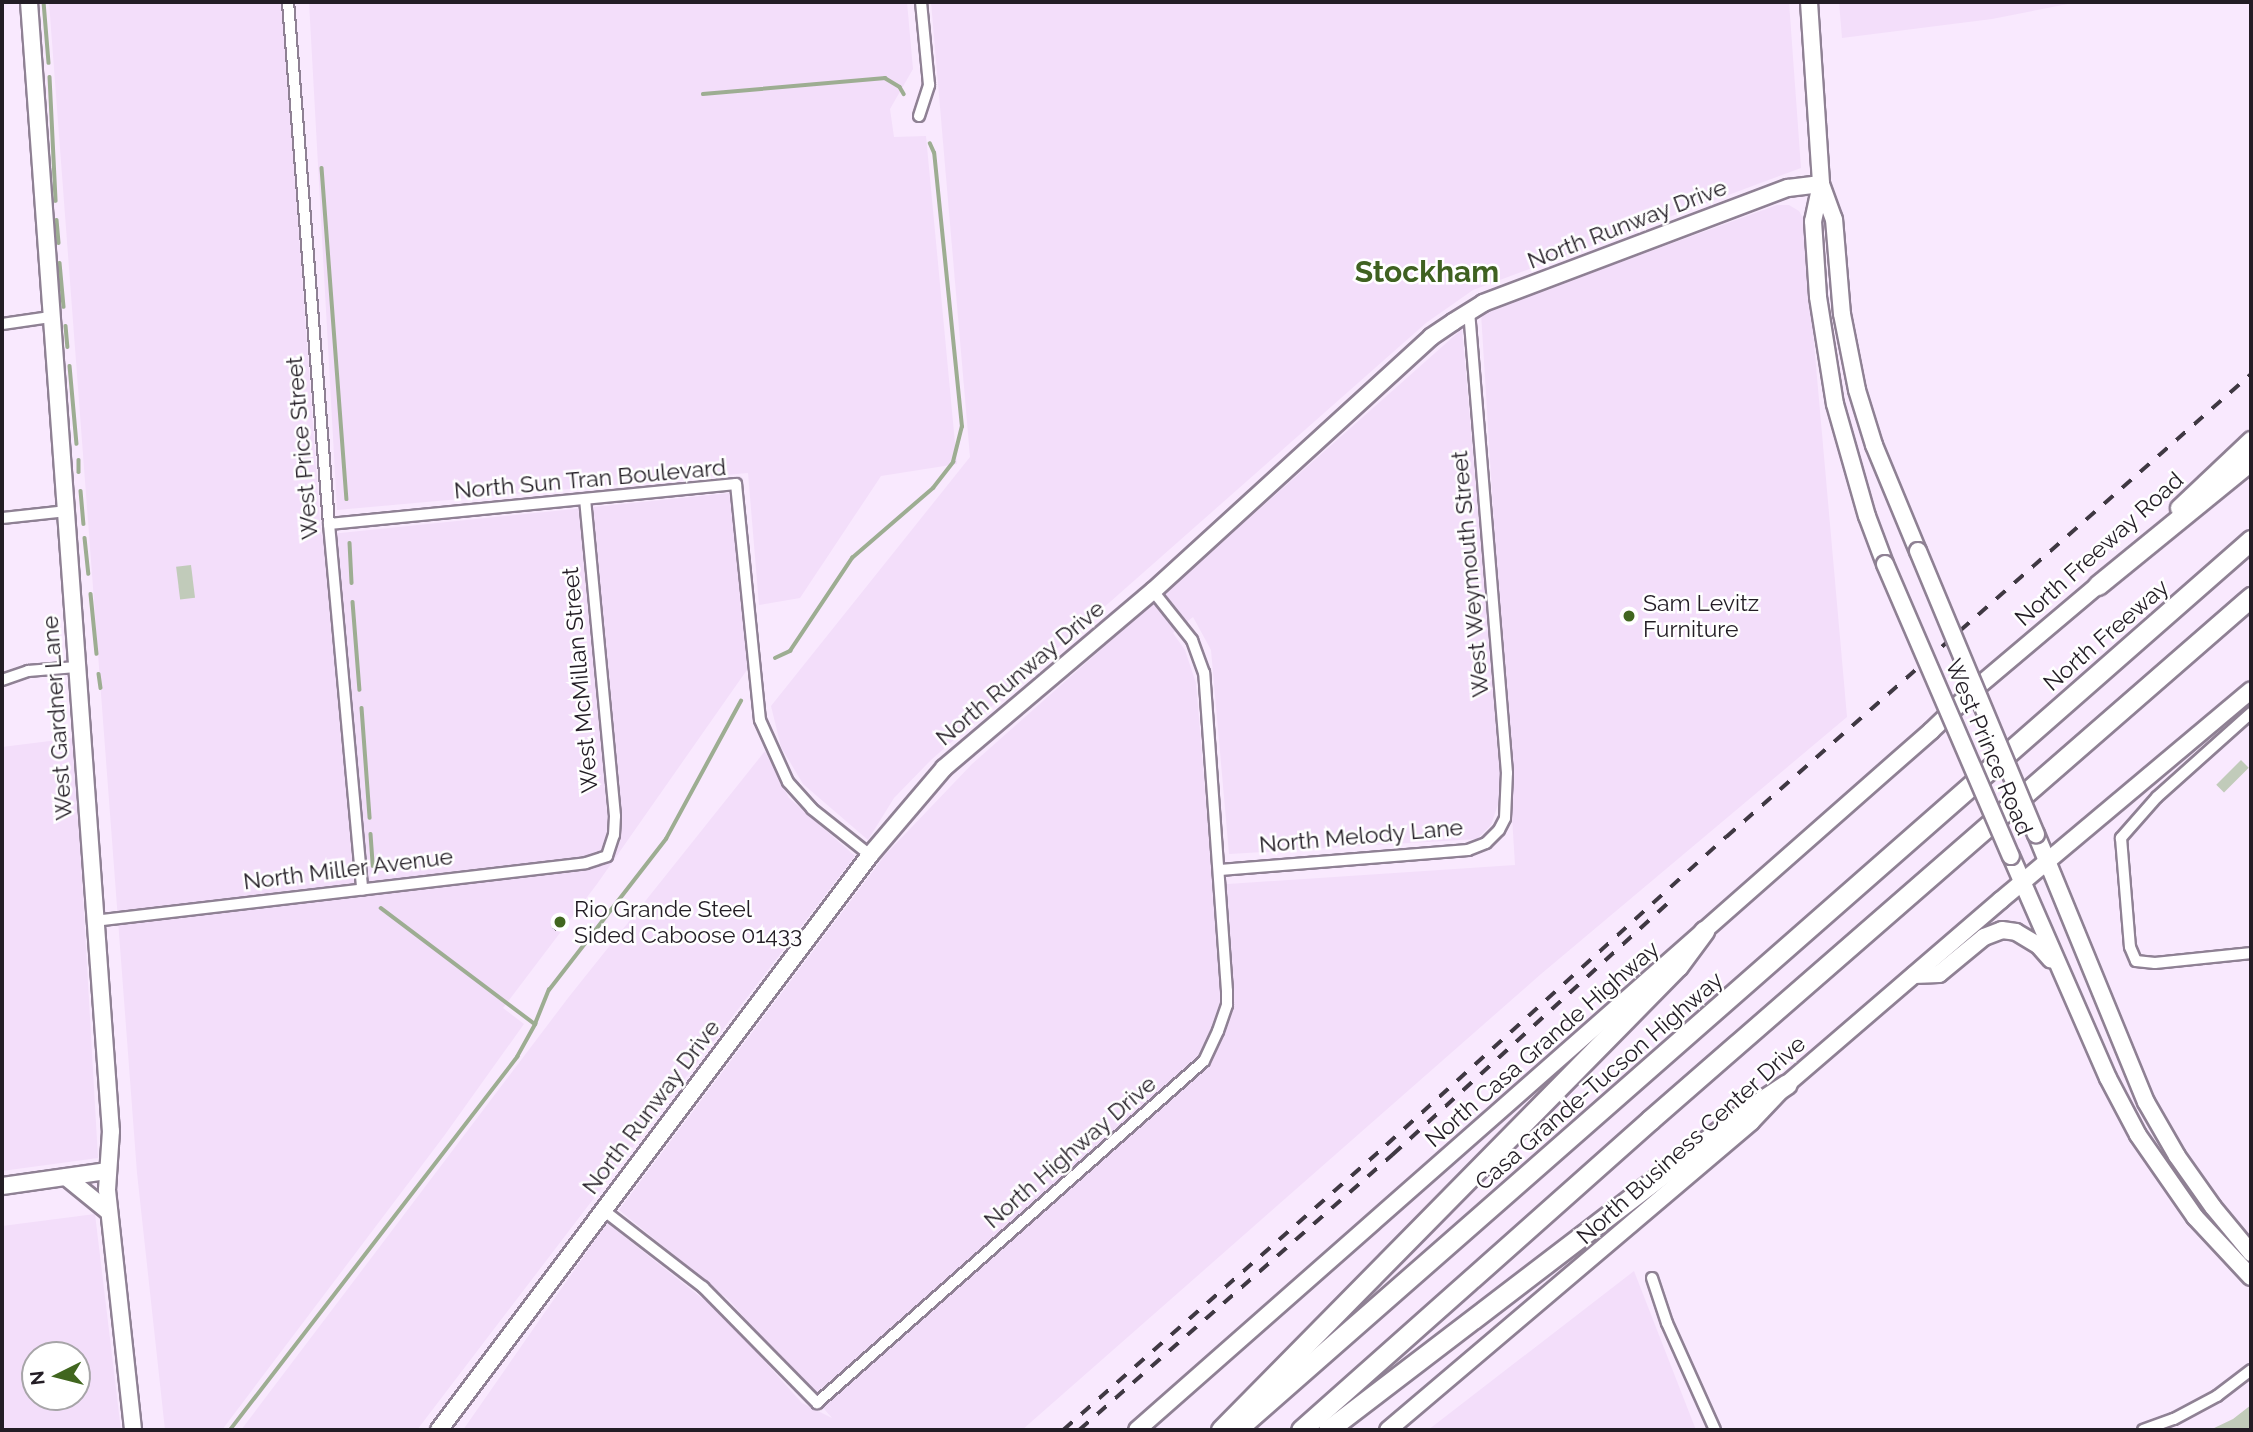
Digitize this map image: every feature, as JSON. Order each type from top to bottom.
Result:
[{"type":"highway","points":[[2098,585],[2251,460]]},
{"type":"highway","name":"North Freeway","points":[[1994,768],[2251,540]]},
{"type":"highway","points":[[1301,1430],[2251,597]]},
{"type":"highway","name":"Casa Grande-Tucson Highway","points":[[1236,1430],[1994,768]]},
{"type":"highway","points":[[1221,1430],[1678,966],[1704,931]]},
{"type":"highway","points":[[1328,1430],[1736,1118],[1787,1084]]},
{"type":"street","name":"West Gardner Lane","points":[[29,2],[111,1131],[107,1171],[109,1212],[133,1430]]},
{"type":"street","name":"West Price Street","points":[[288,2],[329,524],[362,890]]},
{"type":"street","points":[[919,116],[929,85],[921,2]]},
{"type":"street","name":"West Prince Road","points":[[1809,2],[1821,184],[1813,221],[1826,356],[1835,404],[1867,516],[1885,564],[2108,1079],[2138,1135],[2195,1217],[2251,1278]]},
{"type":"street","name":"West Prince Road","points":[[1821,184],[1834,219],[1842,313],[1857,390],[1874,445],[2146,1102],[2177,1156],[2251,1253]]},
{"type":"street","name":"North Runway Drive","points":[[439,1430],[573,1254],[602,1209],[870,855],[944,768],[1153,590],[1431,337],[1483,303],[1788,188],[1821,184]]},
{"type":"street","name":"West Weymouth Street","points":[[1469,312],[1507,773],[1508,802],[1499,830]]},
{"type":"street","points":[[2,324],[50,317]]},
{"type":"street","name":"North Freeway Road","points":[[1975,690],[2098,585],[2251,440]]},
{"type":"street","name":"North Sun Tran Boulevard","points":[[329,524],[736,484],[760,720],[788,782],[812,809],[870,855]]},
{"type":"street","name":"West McMillan Street","points":[[585,499],[615,816],[614,835],[607,856]]},
{"type":"street","points":[[2,519],[67,511]]},
{"type":"street","name":"North Highway Drive","points":[[602,1209],[703,1287],[817,1404],[1203,1061],[1227,1006],[1220,870],[1204,673],[1192,640],[1153,590]]},
{"type":"street","points":[[2,680],[29,671],[76,667]]},
{"type":"street","name":"North Casa Grande Highway","points":[[1137,1430],[1975,690]]},
{"type":"street","points":[[2023,884],[2251,691]]},
{"type":"street","points":[[2251,713],[2157,797],[2121,838],[2130,947],[2136,961],[2155,963],[2251,953]]},
{"type":"street","name":"North Melody Lane","points":[[1220,870],[1468,850],[1486,843],[1499,830]]},
{"type":"street","name":"North Miller Avenue","points":[[94,921],[586,863],[607,856]]},
{"type":"street","name":"North Business Center Drive","points":[[1388,1430],[1752,1122],[1787,1084],[2023,884]]},
{"type":"street","points":[[1914,975],[1939,974],[1984,937],[2002,930],[2016,932],[2039,946],[2059,970]]},
{"type":"street","points":[[2,1186],[107,1171]]},
{"type":"street","points":[[66,1177],[109,1212]]},
{"type":"street","points":[[1652,1278],[1667,1323],[1716,1430]]},
{"type":"street","points":[[2143,1430],[2174,1419],[2217,1396],[2251,1370]]},
{"type":"shaded area","points":[[49,2],[282,2],[321,535],[730,493],[749,667],[597,884],[503,1008],[524,1024],[444,1136],[222,1430],[165,1430],[137,1173]]},
{"type":"shaded area","points":[[309,2],[907,2],[913,69],[890,109],[894,137],[926,136],[957,464],[881,476],[800,598],[759,605],[748,473],[337,510]]},
{"type":"shaded area","points":[[931,2],[1789,2],[1801,168],[1473,290],[1426,323],[931,760],[894,798],[868,840],[803,784],[781,747],[771,706],[970,457]]},
{"type":"shaded area","points":[[1839,2],[2078,2],[1992,19],[1842,38]]},
{"type":"shaded area","points":[[1777,205],[1789,205],[1799,211],[1803,218],[1847,717],[1541,974],[1022,1430],[463,1430],[607,1223],[722,1314],[802,1403],[832,1418],[729,1300],[619,1210],[885,855],[972,764],[1462,329],[1503,790],[1491,825],[1477,839],[1229,854],[1211,650],[1193,617],[1173,633],[1185,650],[1196,683],[1213,885],[1515,865],[1481,313]]},
{"type":"shaded area","points":[[74,738],[98,1158],[2,1171],[2,747]]},
{"type":"shaded area","points":[[765,751],[789,798],[855,856],[417,1430],[241,1430],[568,998]]},
{"type":"shaded area","points":[[95,1214],[121,1430],[2,1430],[2,1226]]},
{"type":"shaded area","points":[[1634,1271],[1696,1430],[1428,1430]]},
{"type":"green space","points":[[191,565],[195,598],[180,600],[176,567]]},
{"type":"green space","points":[[2241,760],[2249,768],[2224,793],[2216,785]]},
{"type":"green space","points":[[2251,1405],[2251,1430],[2210,1430],[2233,1419]]},
{"type":"waterway","points":[[44,2],[49,63]]},
{"type":"waterway","points":[[50,77],[56,201]]},
{"type":"waterway","points":[[703,94],[885,78],[900,87],[904,94]]},
{"type":"waterway","points":[[775,658],[790,651],[852,558],[933,488],[953,462],[962,427],[934,153],[930,144]]},
{"type":"waterway","points":[[322,168],[347,499]]},
{"type":"waterway","points":[[57,220],[59,243]]},
{"type":"waterway","points":[[60,263],[64,307]]},
{"type":"waterway","points":[[66,326],[68,347]]},
{"type":"waterway","points":[[70,366],[77,444]]},
{"type":"waterway","points":[[79,460],[79,472]]},
{"type":"waterway","points":[[81,491],[84,524]]},
{"type":"waterway","points":[[85,538],[89,574]]},
{"type":"waterway","points":[[350,543],[352,583]]},
{"type":"waterway","points":[[91,594],[97,654]]},
{"type":"waterway","points":[[353,602],[360,690]]},
{"type":"waterway","points":[[99,674],[101,688]]},
{"type":"waterway","points":[[230,1430],[517,1057],[549,990],[666,839],[741,701]]},
{"type":"waterway","points":[[362,708],[370,818]]},
{"type":"waterway","points":[[371,834],[373,866]]},
{"type":"waterway","points":[[381,908],[535,1024]]},
{"type":"railway","points":[[1063,1430],[1386,1145],[1726,837],[2251,374]]},
{"type":"railway","points":[[1079,1430],[1392,1155],[1673,898]]},
{"type":"railway","points":[[554,930],[566,915]]},
{"type":"place","name":"Sam Levitz Furniture","points":[[1629,616]]},
{"type":"place","name":"Rio Grande Steel Sided Caboose 01433","points":[[560,922]]},
{"type":"district","name":"Stockham","points":[[1427,272]]}]
